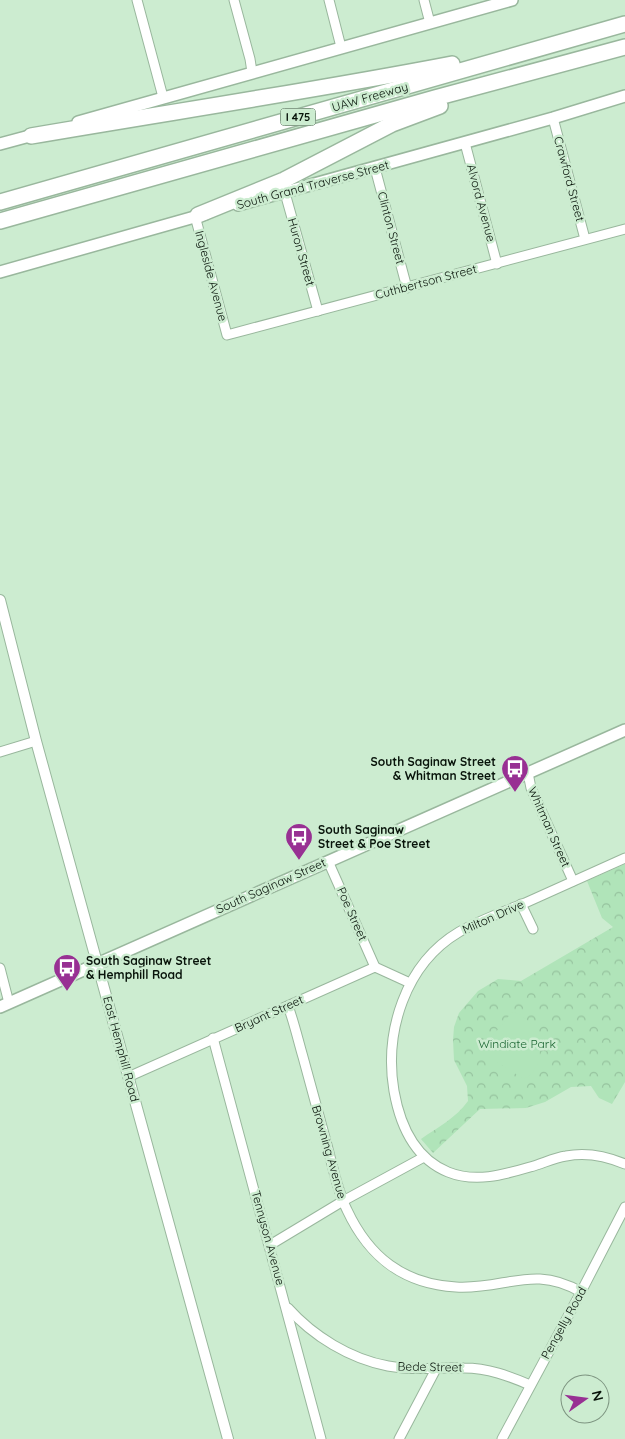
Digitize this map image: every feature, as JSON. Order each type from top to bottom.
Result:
[{"type":"highway","name":"UAW Freeway","points":[[0,202],[625,24]]},
{"type":"highway","points":[[31,136],[162,113],[327,88],[487,57],[595,32]]},
{"type":"highway","name":"UAW Freeway","points":[[0,221],[625,46]]},
{"type":"highway","points":[[196,216],[284,180],[398,122],[592,56]]},
{"type":"main road","points":[[0,144],[512,0]]},
{"type":"main road","name":"South Grand Traverse Street","points":[[0,272],[196,216],[465,143],[625,96]]},
{"type":"main road","name":"South Saginaw Street","points":[[5,1005],[625,730]]},
{"type":"street","points":[[137,0],[163,97]]},
{"type":"street","points":[[234,0],[252,72]]},
{"type":"street","points":[[329,0],[341,47]]},
{"type":"street","points":[[424,0],[430,23]]},
{"type":"street","name":"Crawford Street","points":[[553,118],[585,239]]},
{"type":"street","name":"Alvord Avenue","points":[[465,143],[497,264]]},
{"type":"street","name":"Clinton Street","points":[[375,168],[407,288]]},
{"type":"street","name":"Huron Street","points":[[284,193],[318,311]]},
{"type":"street","name":"Ingleside Avenue","points":[[196,216],[228,335]]},
{"type":"street","name":"Cuthbertson Street","points":[[228,335],[625,229]]},
{"type":"street","name":"East Hemphill Road","points":[[0,600],[36,741],[228,1439]]},
{"type":"street","points":[[0,752],[36,741]]},
{"type":"street","name":"Whitman Street","points":[[528,772],[531,788],[573,881]]},
{"type":"street","name":"Milton Drive","points":[[625,858],[481,921],[458,933],[427,960],[410,983],[399,1010],[390,1061],[396,1102],[411,1141],[424,1158],[448,1172],[467,1178],[492,1177],[566,1156],[589,1154],[614,1159],[625,1164]]},
{"type":"street","name":"Poe Street","points":[[328,861],[375,967]]},
{"type":"street","points":[[521,904],[533,929]]},
{"type":"street","points":[[375,967],[410,983]]},
{"type":"street","name":"Bryant Street","points":[[128,1077],[375,967]]},
{"type":"street","points":[[0,968],[5,1005]]},
{"type":"street","name":"Browning Avenue","points":[[288,1006],[343,1201],[364,1240],[380,1258],[398,1271],[434,1284],[478,1287],[530,1278],[549,1279],[571,1286],[581,1292]]},
{"type":"street","name":"Tennyson Avenue","points":[[214,1038],[321,1439]]},
{"type":"street","points":[[270,1245],[343,1201],[424,1158]]},
{"type":"street","name":"Pengelly Road","points":[[502,1439],[625,1207]]},
{"type":"street","name":"Bede Street","points":[[286,1306],[303,1324],[333,1344],[357,1356],[388,1366],[484,1370],[501,1373],[530,1385]]},
{"type":"street","points":[[398,1439],[436,1369]]},
{"type":"green space","name":"Windiate Park","points":[[625,864],[625,1082],[612,1104],[599,1098],[591,1086],[571,1087],[545,1102],[526,1108],[480,1109],[433,1153],[421,1139],[452,1117],[468,1101],[467,1086],[454,1060],[454,1027],[459,1013],[478,991],[498,979],[521,981],[613,927],[602,918],[587,881]]},
{"type":"green space","points":[[512,1012],[522,1016],[530,1023],[536,1032],[539,1042],[540,1053],[538,1063],[524,1079],[484,1054],[482,1049]]},
{"type":"place","name":"South Saginaw Street & Whitman Street","points":[[515,793]]},
{"type":"place","name":"South Saginaw Street & Poe Street","points":[[299,861]]},
{"type":"place","name":"South Saginaw Street & Hemphill Road","points":[[67,992]]}]
